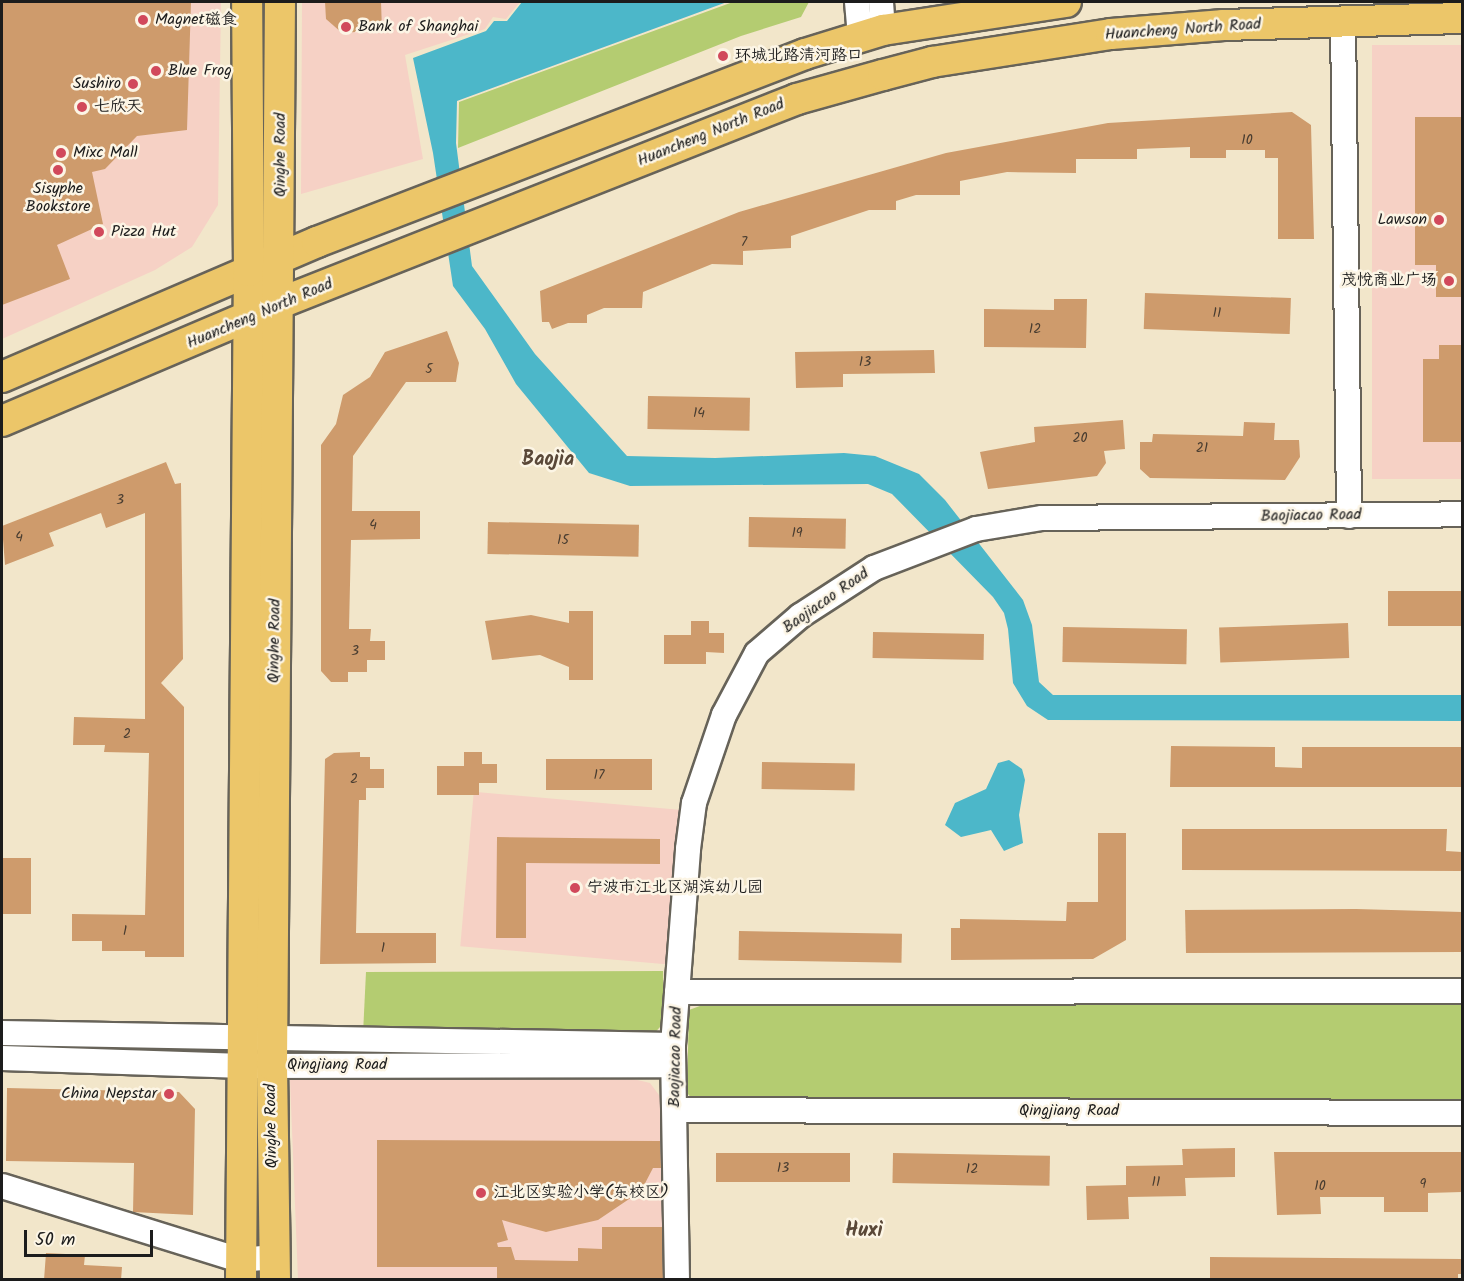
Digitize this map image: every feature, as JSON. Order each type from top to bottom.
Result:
[{"type":"main road","name":"Qinghe Road","points":[[247,2],[248,316],[258,1051],[274,1268]]},
{"type":"main road","name":"Qinghe Road","points":[[241,1270],[258,1051],[281,257],[280,2]]},
{"type":"main road","points":[[2,376],[281,257],[875,22],[1066,2]]},
{"type":"main road","name":"Huancheng North Road","points":[[2,421],[194,342],[280,303],[796,99],[932,62],[1111,34],[1343,20],[1462,18]]},
{"type":"street","points":[[857,2],[875,22]]},
{"type":"street","points":[[1343,20],[1349,516]]},
{"type":"street","name":"Baojiacao Road","points":[[677,1280],[673,1055],[694,803],[724,716],[757,653],[800,616],[874,568],[976,529],[1042,518],[1462,514]]},
{"type":"street","points":[[677,992],[1462,991]]},
{"type":"street","name":"Qingjiang Road","points":[[2,1033],[258,1051]]},
{"type":"street","name":"Qingjiang Road","points":[[2,1058],[258,1051],[673,1055]]},
{"type":"street","name":"Qingjiang Road","points":[[675,1110],[1462,1113]]},
{"type":"street","points":[[2,1186],[241,1270],[274,1268]]},
{"type":"shaded area","name":"Mixc Mall","points":[[2,2],[221,2],[218,205],[192,247],[155,270],[2,339]]},
{"type":"shaded area","points":[[302,2],[520,2],[506,19],[493,17],[485,29],[405,55],[423,159],[301,194]]},
{"type":"shaded area","points":[[1372,45],[1462,45],[1462,479],[1372,479]]},
{"type":"shaded area","name":"宁波市江北区湖滨幼儿园","points":[[474,792],[682,810],[668,964],[460,946]]},
{"type":"shaded area","name":"江北区实验小学(东校区)","points":[[625,1077],[650,1083],[668,1107],[668,1279],[298,1279],[290,1080]]},
{"type":"green space","points":[[733,2],[809,2],[801,17],[741,36],[458,148],[459,102]]},
{"type":"green space","points":[[663,971],[664,1013],[660,1027],[651,1037],[363,1034],[366,972]]},
{"type":"green space","points":[[1462,999],[1462,1104],[696,1103],[687,1093],[689,1010],[708,1003]]},
{"type":"water","points":[[522,2],[727,2],[457,101],[456,143],[472,266],[535,354],[627,456],[715,458],[844,453],[875,456],[919,474],[945,500],[1023,600],[1032,625],[1039,682],[1053,695],[1462,695],[1462,721],[1048,720],[1027,706],[1013,683],[1008,629],[1004,613],[993,597],[892,494],[868,484],[630,486],[589,473],[516,384],[485,329],[453,286],[433,153],[413,58],[486,31],[494,21],[507,21]]},
{"type":"water","points":[[1009,760],[1022,769],[1025,780],[1019,815],[1023,843],[1004,851],[991,830],[961,837],[945,825],[955,803],[986,789],[998,763]]},
{"type":"building","name":"Mixc Mall","points":[[2,2],[191,2],[187,130],[137,136],[105,169],[92,172],[103,224],[57,245],[70,279],[2,305]]},
{"type":"building","points":[[325,2],[381,2],[382,30],[342,33],[326,19]]},
{"type":"building","points":[[1292,112],[1311,125],[1314,239],[1278,239],[1278,158],[1265,158],[1265,150],[1226,150],[1226,158],[1190,158],[1190,147],[1137,149],[1137,159],[1076,159],[1076,173],[1007,172],[960,181],[960,195],[916,195],[896,201],[896,210],[869,210],[791,236],[791,248],[743,251],[743,265],[712,264],[643,292],[642,308],[604,308],[587,315],[587,323],[568,323],[552,329],[549,322],[542,322],[540,291],[739,212],[946,153],[1108,123]]},
{"type":"building","name":"茂悦商业广场","points":[[1415,117],[1462,117],[1462,297],[1436,297],[1436,265],[1415,265]]},
{"type":"building","points":[[1145,293],[1291,298],[1290,334],[1144,329]]},
{"type":"building","points":[[1054,299],[1087,299],[1086,348],[984,347],[984,309],[1054,310]]},
{"type":"building","points":[[447,331],[459,363],[456,382],[406,382],[353,456],[352,511],[420,511],[420,539],[351,540],[349,629],[371,629],[370,641],[385,641],[385,660],[367,660],[367,672],[348,672],[348,682],[331,682],[321,671],[321,445],[336,424],[343,395],[370,377],[385,352]]},
{"type":"building","points":[[1439,345],[1462,345],[1462,442],[1423,442],[1423,359],[1439,359]]},
{"type":"building","points":[[934,350],[935,373],[843,374],[843,387],[796,388],[795,352]]},
{"type":"building","points":[[648,396],[750,398],[749,431],[647,429]]},
{"type":"building","points":[[1123,420],[1125,449],[1104,451],[1106,463],[1097,476],[988,489],[980,452],[1035,442],[1034,427]]},
{"type":"building","points":[[1244,422],[1275,423],[1274,440],[1299,440],[1300,457],[1285,480],[1150,478],[1140,469],[1140,442],[1152,442],[1153,434],[1243,436]]},
{"type":"building","points":[[166,462],[175,484],[181,483],[183,659],[161,683],[184,707],[184,957],[145,957],[145,951],[102,951],[102,941],[72,941],[72,914],[145,915],[149,753],[104,752],[105,745],[73,745],[74,717],[145,719],[145,513],[106,528],[101,513],[49,533],[54,546],[5,565],[2,526]]},
{"type":"building","points":[[749,517],[846,519],[845,549],[748,547]]},
{"type":"building","points":[[488,522],[639,525],[638,557],[487,554]]},
{"type":"building","points":[[1388,591],[1462,591],[1462,626],[1388,626]]},
{"type":"building","points":[[569,611],[593,611],[593,680],[569,680],[569,667],[540,655],[492,660],[485,621],[531,615],[569,623]]},
{"type":"building","points":[[691,621],[709,621],[709,633],[724,633],[724,653],[706,652],[706,664],[664,664],[664,635],[691,635]]},
{"type":"building","points":[[1348,623],[1349,658],[1220,662],[1219,628]]},
{"type":"building","points":[[1063,627],[1187,629],[1186,664],[1062,662]]},
{"type":"building","points":[[873,632],[984,634],[984,660],[873,658]]},
{"type":"building","points":[[1171,746],[1275,747],[1275,767],[1302,768],[1302,747],[1462,747],[1462,787],[1170,787]]},
{"type":"building","points":[[360,752],[360,757],[370,757],[370,769],[384,769],[384,788],[366,788],[366,800],[359,800],[356,933],[436,933],[436,963],[320,964],[325,759],[334,753]]},
{"type":"building","points":[[464,752],[482,752],[482,764],[497,764],[497,783],[479,783],[479,795],[437,795],[437,766],[464,766]]},
{"type":"building","points":[[546,759],[652,759],[652,790],[546,790]]},
{"type":"building","points":[[762,762],[855,764],[855,791],[762,789]]},
{"type":"building","points":[[1182,829],[1447,829],[1446,851],[1462,852],[1462,871],[1182,870]]},
{"type":"building","points":[[1098,833],[1126,833],[1126,940],[1093,959],[951,960],[951,928],[960,928],[960,919],[1066,921],[1067,902],[1098,902]]},
{"type":"building","points":[[497,837],[660,839],[660,864],[526,863],[526,938],[496,938]]},
{"type":"building","points":[[2,858],[31,858],[31,914],[2,914]]},
{"type":"building","points":[[1356,909],[1462,912],[1462,952],[1186,953],[1185,910]]},
{"type":"building","points":[[739,931],[902,934],[901,963],[738,960]]},
{"type":"building","points":[[7,1088],[179,1092],[195,1109],[193,1215],[133,1212],[134,1163],[6,1161]]},
{"type":"building","points":[[377,1140],[660,1141],[661,1168],[653,1168],[641,1191],[598,1220],[546,1232],[502,1220],[508,1240],[497,1243],[498,1247],[511,1247],[515,1260],[578,1261],[578,1248],[602,1249],[602,1227],[662,1227],[663,1280],[497,1280],[497,1267],[377,1267]]},
{"type":"building","points":[[1235,1148],[1235,1177],[1185,1178],[1186,1196],[1128,1197],[1129,1219],[1087,1220],[1086,1186],[1126,1185],[1126,1166],[1183,1165],[1182,1149]]},
{"type":"building","points":[[1274,1152],[1462,1152],[1462,1192],[1428,1193],[1428,1212],[1384,1212],[1384,1197],[1320,1197],[1321,1214],[1277,1215]]},
{"type":"building","points":[[716,1153],[850,1153],[850,1182],[716,1182]]},
{"type":"building","points":[[893,1153],[1050,1156],[1049,1186],[892,1183]]},
{"type":"building","points":[[46,1253],[85,1255],[84,1265],[122,1267],[121,1280],[44,1280]]},
{"type":"building","points":[[1210,1257],[1462,1259],[1462,1274],[1458,1274],[1458,1280],[1210,1280]]},
{"type":"place","name":"Magnet磁食","points":[[143,20]]},
{"type":"place","name":"Bank of Shanghai","points":[[346,27]]},
{"type":"place","name":"环城北路清河路口","points":[[723,56]]},
{"type":"place","name":"Blue Frog","points":[[156,71]]},
{"type":"place","name":"Sushiro","points":[[133,84]]},
{"type":"place","name":"七欣天","points":[[82,107]]},
{"type":"place","name":"Mixc Mall","points":[[61,153]]},
{"type":"place","name":"Sisyphe Bookstore","points":[[58,170]]},
{"type":"place","name":"Lawson","points":[[1439,220]]},
{"type":"place","name":"Pizza Hut","points":[[99,232]]},
{"type":"place","name":"茂悦商业广场","points":[[1449,281]]},
{"type":"place","name":"宁波市江北区湖滨幼儿园","points":[[575,888]]},
{"type":"place","name":"China Nepstar","points":[[169,1094]]},
{"type":"place","name":"江北区实验小学(东校区)","points":[[481,1193]]},
{"type":"district","name":"Baojia","points":[[548,460]]},
{"type":"district","name":"Huxi","points":[[864,1231]]}]
